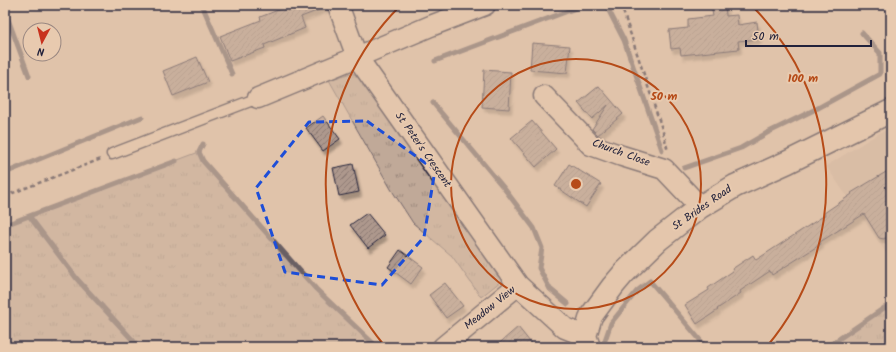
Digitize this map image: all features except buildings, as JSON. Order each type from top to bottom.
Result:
[{"type":"main road","name":"St Brides Road","points":[[587,342],[591,316],[624,273],[658,240],[700,207],[735,186],[788,162],[891,111]]},
{"type":"street","name":"St Peter's Crescent","points":[[338,5],[357,57],[518,285],[565,328],[587,342]]},
{"type":"street","points":[[258,98],[433,25],[485,5]]},
{"type":"street","name":"Church Close","points":[[544,96],[591,145],[664,169],[700,207]]},
{"type":"street","name":"Meadow View","points":[[443,347],[518,285]]},
{"type":"lane","points":[[112,154],[258,98]]},
{"type":"path","points":[[621,5],[664,132],[669,152]]},
{"type":"path","points":[[5,196],[112,154]]},
{"type":"highlighted area","points":[[367,121],[435,170],[424,237],[382,285],[285,272],[256,188],[309,122]]},
{"type":"shaded area","points":[[891,129],[891,260],[826,166],[881,132]]},
{"type":"green space","points":[[351,73],[360,76],[506,277],[481,297],[452,256],[413,223],[391,189],[329,80]]},
{"type":"green space","points":[[199,152],[203,162],[316,289],[377,347],[5,347],[5,225]]},
{"type":"green space","points":[[891,306],[891,347],[827,347],[884,308]]},
{"type":"waterway","points":[[202,5],[232,74]]},
{"type":"waterway","points":[[435,61],[584,5]]},
{"type":"waterway","points":[[606,5],[624,40],[662,150]]},
{"type":"waterway","points":[[861,7],[866,5]]},
{"type":"waterway","points":[[5,11],[29,76]]},
{"type":"waterway","points":[[684,168],[741,148],[880,74],[880,53],[862,33]]},
{"type":"waterway","points":[[433,103],[503,187],[534,228],[542,248],[539,268],[550,289],[568,304]]},
{"type":"waterway","points":[[5,173],[142,117]]},
{"type":"waterway","points":[[203,144],[199,152],[203,161],[316,289],[377,347]]},
{"type":"waterway","points":[[5,225],[176,161]]},
{"type":"waterway","points":[[30,217],[77,279],[139,347]]},
{"type":"waterway","points":[[606,347],[604,343],[611,323],[637,291],[650,281],[706,347]]},
{"type":"waterway","points":[[827,347],[884,308],[891,306]]}]
